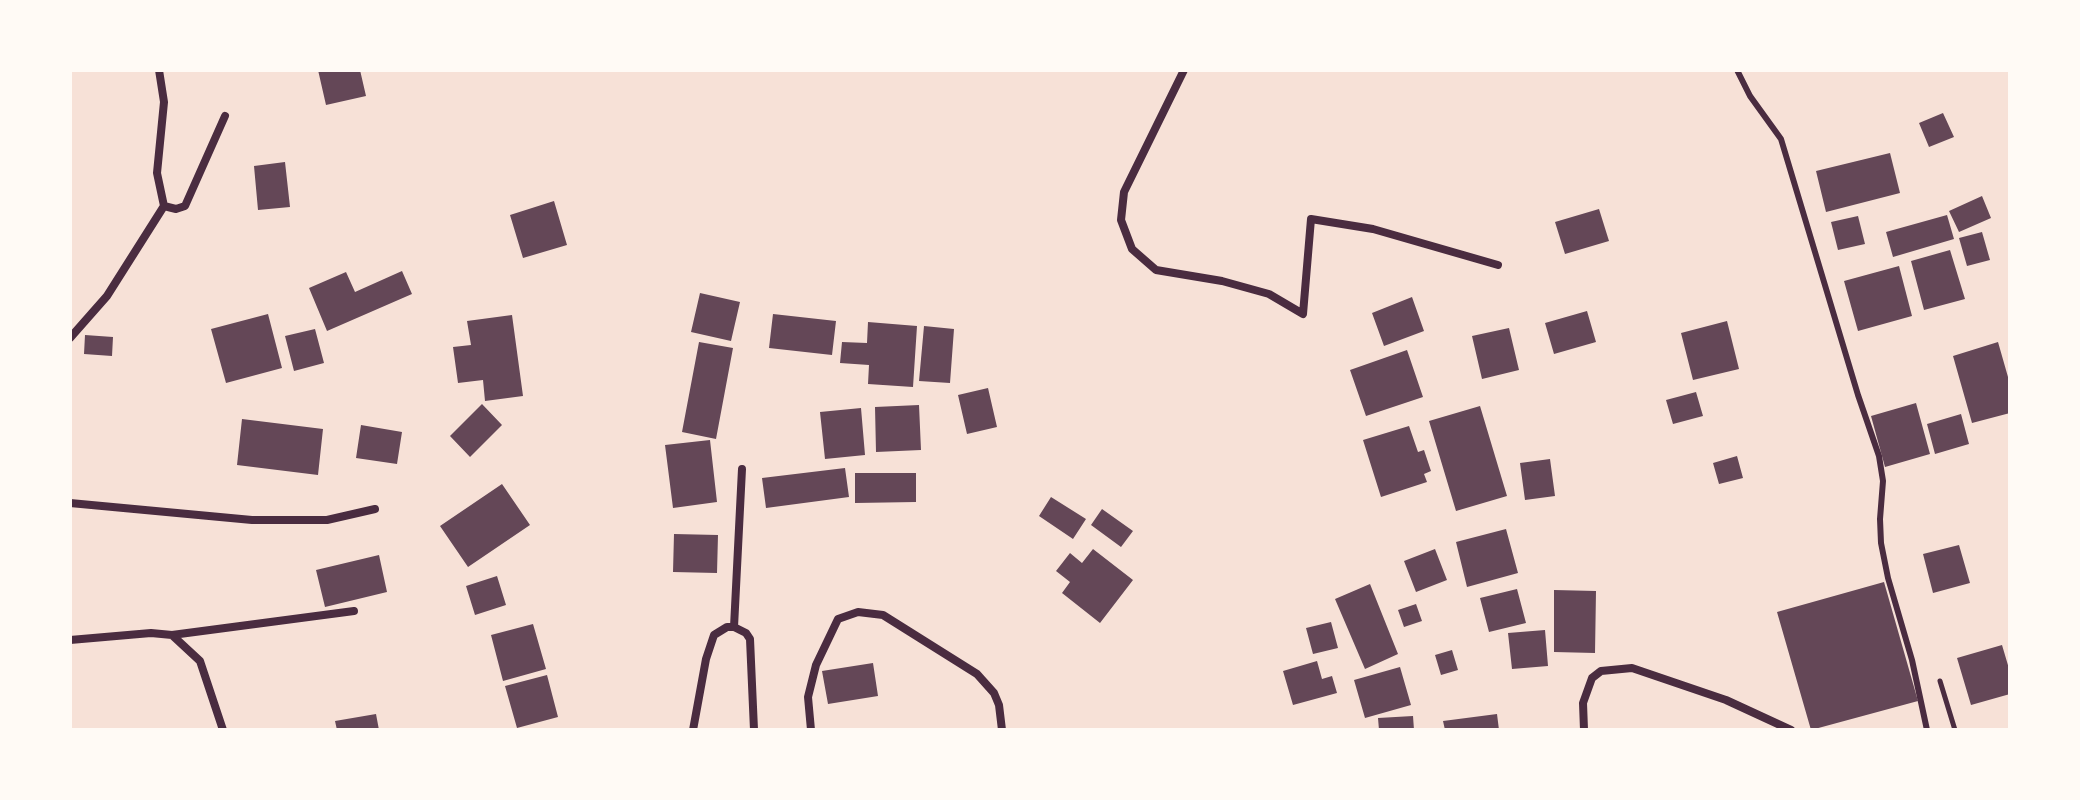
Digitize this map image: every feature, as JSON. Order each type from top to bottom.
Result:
[{"type":"street","points":[[70,338],[107,296],[164,206],[157,173],[164,102],[159,70]]},
{"type":"street","points":[[1184,70],[1124,192],[1121,220],[1132,249],[1156,270],[1222,281],[1269,294],[1303,314],[1311,219],[1373,229],[1498,265]]},
{"type":"street","points":[[164,206],[176,209],[185,206],[225,116]]},
{"type":"street","points":[[734,627],[742,469]]},
{"type":"street","points":[[70,503],[252,520],[327,520],[375,509]]},
{"type":"street","points":[[70,640],[151,633],[172,635],[354,611]]},
{"type":"street","points":[[811,730],[808,697],[816,665],[838,619],[858,612],[883,615],[977,674],[994,693],[1002,730]]},
{"type":"street","points":[[693,730],[706,659],[714,635],[727,627],[746,633],[750,639],[754,730]]},
{"type":"street","points":[[172,635],[200,661],[223,730]]},
{"type":"street","points":[[1584,730],[1583,703],[1592,678],[1601,671],[1632,668],[1726,700],[1791,730]]},
{"type":"lane","points":[[1737,70],[1750,96],[1781,139],[1879,456],[1883,481],[1881,543],[1927,730]]},
{"type":"building","points":[[318,70],[360,70],[366,96],[326,105]]},
{"type":"building","points":[[1943,113],[1954,137],[1929,147],[1919,123]]},
{"type":"building","points":[[1890,153],[1900,193],[1826,212],[1816,171]]},
{"type":"building","points":[[285,162],[290,207],[258,210],[254,166]]},
{"type":"building","points":[[1982,196],[1991,218],[1959,232],[1949,211]]},
{"type":"building","points":[[554,201],[567,245],[523,258],[510,215]]},
{"type":"building","points":[[1599,209],[1609,241],[1565,254],[1555,222]]},
{"type":"building","points":[[1947,215],[1954,239],[1893,257],[1886,232]]},
{"type":"building","points":[[1858,216],[1865,244],[1838,250],[1831,222]]},
{"type":"building","points":[[1982,232],[1990,260],[1967,266],[1959,238]]},
{"type":"building","points":[[1950,250],[1965,299],[1924,310],[1911,261]]},
{"type":"building","points":[[1899,266],[1912,316],[1858,331],[1844,281]]},
{"type":"building","points":[[402,271],[412,294],[327,331],[309,288],[346,272],[355,292]]},
{"type":"building","points":[[700,293],[740,302],[731,341],[691,332]]},
{"type":"building","points":[[1412,297],[1424,331],[1384,346],[1372,313]]},
{"type":"building","points":[[1587,311],[1596,342],[1554,354],[1545,323]]},
{"type":"building","points":[[268,314],[282,368],[226,383],[211,329]]},
{"type":"building","points":[[773,314],[836,321],[832,355],[769,348]]},
{"type":"building","points":[[512,315],[523,396],[485,401],[483,380],[458,383],[453,347],[471,345],[467,321]]},
{"type":"building","points":[[1727,321],[1739,369],[1693,380],[1681,333]]},
{"type":"building","points":[[868,322],[917,326],[913,387],[868,384],[869,365],[840,363],[842,342],[867,343]]},
{"type":"building","points":[[924,326],[954,329],[950,383],[919,381]]},
{"type":"building","points":[[1509,328],[1519,370],[1482,379],[1472,336]]},
{"type":"building","points":[[315,329],[324,363],[294,371],[285,336]]},
{"type":"building","points":[[85,335],[113,337],[112,356],[84,354]]},
{"type":"building","points":[[699,342],[733,348],[716,439],[682,432]]},
{"type":"building","points":[[1998,342],[2010,384],[2010,413],[1972,423],[1953,356]]},
{"type":"building","points":[[1407,350],[1423,397],[1366,416],[1350,370]]},
{"type":"building","points":[[988,388],[997,427],[967,434],[958,395]]},
{"type":"building","points":[[1696,392],[1703,416],[1673,424],[1666,400]]},
{"type":"building","points":[[1916,403],[1930,454],[1885,467],[1871,416]]},
{"type":"building","points":[[482,404],[502,425],[470,457],[450,436]]},
{"type":"building","points":[[919,405],[921,450],[876,452],[875,407]]},
{"type":"building","points":[[1480,406],[1507,496],[1456,511],[1429,421]]},
{"type":"building","points":[[861,408],[865,455],[825,459],[820,412]]},
{"type":"building","points":[[1961,414],[1969,444],[1935,454],[1927,424]]},
{"type":"building","points":[[242,419],[323,429],[318,475],[237,465]]},
{"type":"building","points":[[361,425],[402,432],[397,464],[356,458]]},
{"type":"building","points":[[1409,426],[1418,452],[1424,450],[1431,471],[1424,474],[1427,482],[1381,497],[1363,440]]},
{"type":"building","points":[[710,440],[717,502],[673,508],[665,445]]},
{"type":"building","points":[[1737,456],[1743,478],[1719,484],[1713,463]]},
{"type":"building","points":[[1550,459],[1555,496],[1525,500],[1520,463]]},
{"type":"building","points":[[845,468],[849,497],[766,508],[762,478]]},
{"type":"building","points":[[855,473],[916,473],[916,502],[855,503]]},
{"type":"building","points":[[502,484],[530,525],[468,567],[440,526]]},
{"type":"building","points":[[1051,497],[1086,519],[1073,539],[1039,516]]},
{"type":"building","points":[[1102,509],[1133,531],[1121,547],[1091,525]]},
{"type":"building","points":[[1506,529],[1518,573],[1467,587],[1456,542]]},
{"type":"building","points":[[674,534],[718,535],[717,573],[673,572]]},
{"type":"building","points":[[1959,545],[1970,583],[1933,593],[1923,554]]},
{"type":"building","points":[[1093,549],[1133,580],[1100,623],[1062,593],[1070,582],[1056,571],[1070,553],[1082,563]]},
{"type":"building","points":[[1435,549],[1447,580],[1416,592],[1404,561]]},
{"type":"building","points":[[379,555],[387,592],[325,607],[316,570]]},
{"type":"building","points":[[497,576],[506,605],[475,615],[466,586]]},
{"type":"building","points":[[1884,582],[1918,701],[1811,730],[1777,612]]},
{"type":"building","points":[[1370,584],[1398,654],[1365,669],[1335,599]]},
{"type":"building","points":[[1517,589],[1526,623],[1489,632],[1480,598]]},
{"type":"building","points":[[1554,590],[1596,591],[1595,653],[1554,652]]},
{"type":"building","points":[[1416,604],[1422,621],[1404,627],[1398,610]]},
{"type":"building","points":[[1331,622],[1338,648],[1313,654],[1306,628]]},
{"type":"building","points":[[533,624],[546,669],[503,681],[491,635]]},
{"type":"building","points":[[1545,630],[1548,666],[1512,669],[1508,633]]},
{"type":"building","points":[[2002,645],[2010,672],[2010,694],[1971,705],[1957,658]]},
{"type":"building","points":[[1452,650],[1458,670],[1441,675],[1435,655]]},
{"type":"building","points":[[1317,661],[1322,679],[1332,676],[1337,693],[1293,705],[1283,671]]},
{"type":"building","points":[[873,663],[878,696],[828,704],[822,671]]},
{"type":"building","points":[[1400,667],[1411,705],[1365,718],[1354,680]]},
{"type":"building","points":[[547,675],[558,717],[517,728],[505,686]]},
{"type":"building","points":[[376,714],[379,730],[337,730],[335,721]]},
{"type":"building","points":[[1497,714],[1499,730],[1445,730],[1443,721]]},
{"type":"building","points":[[1413,716],[1414,730],[1379,730],[1378,718]]}]
